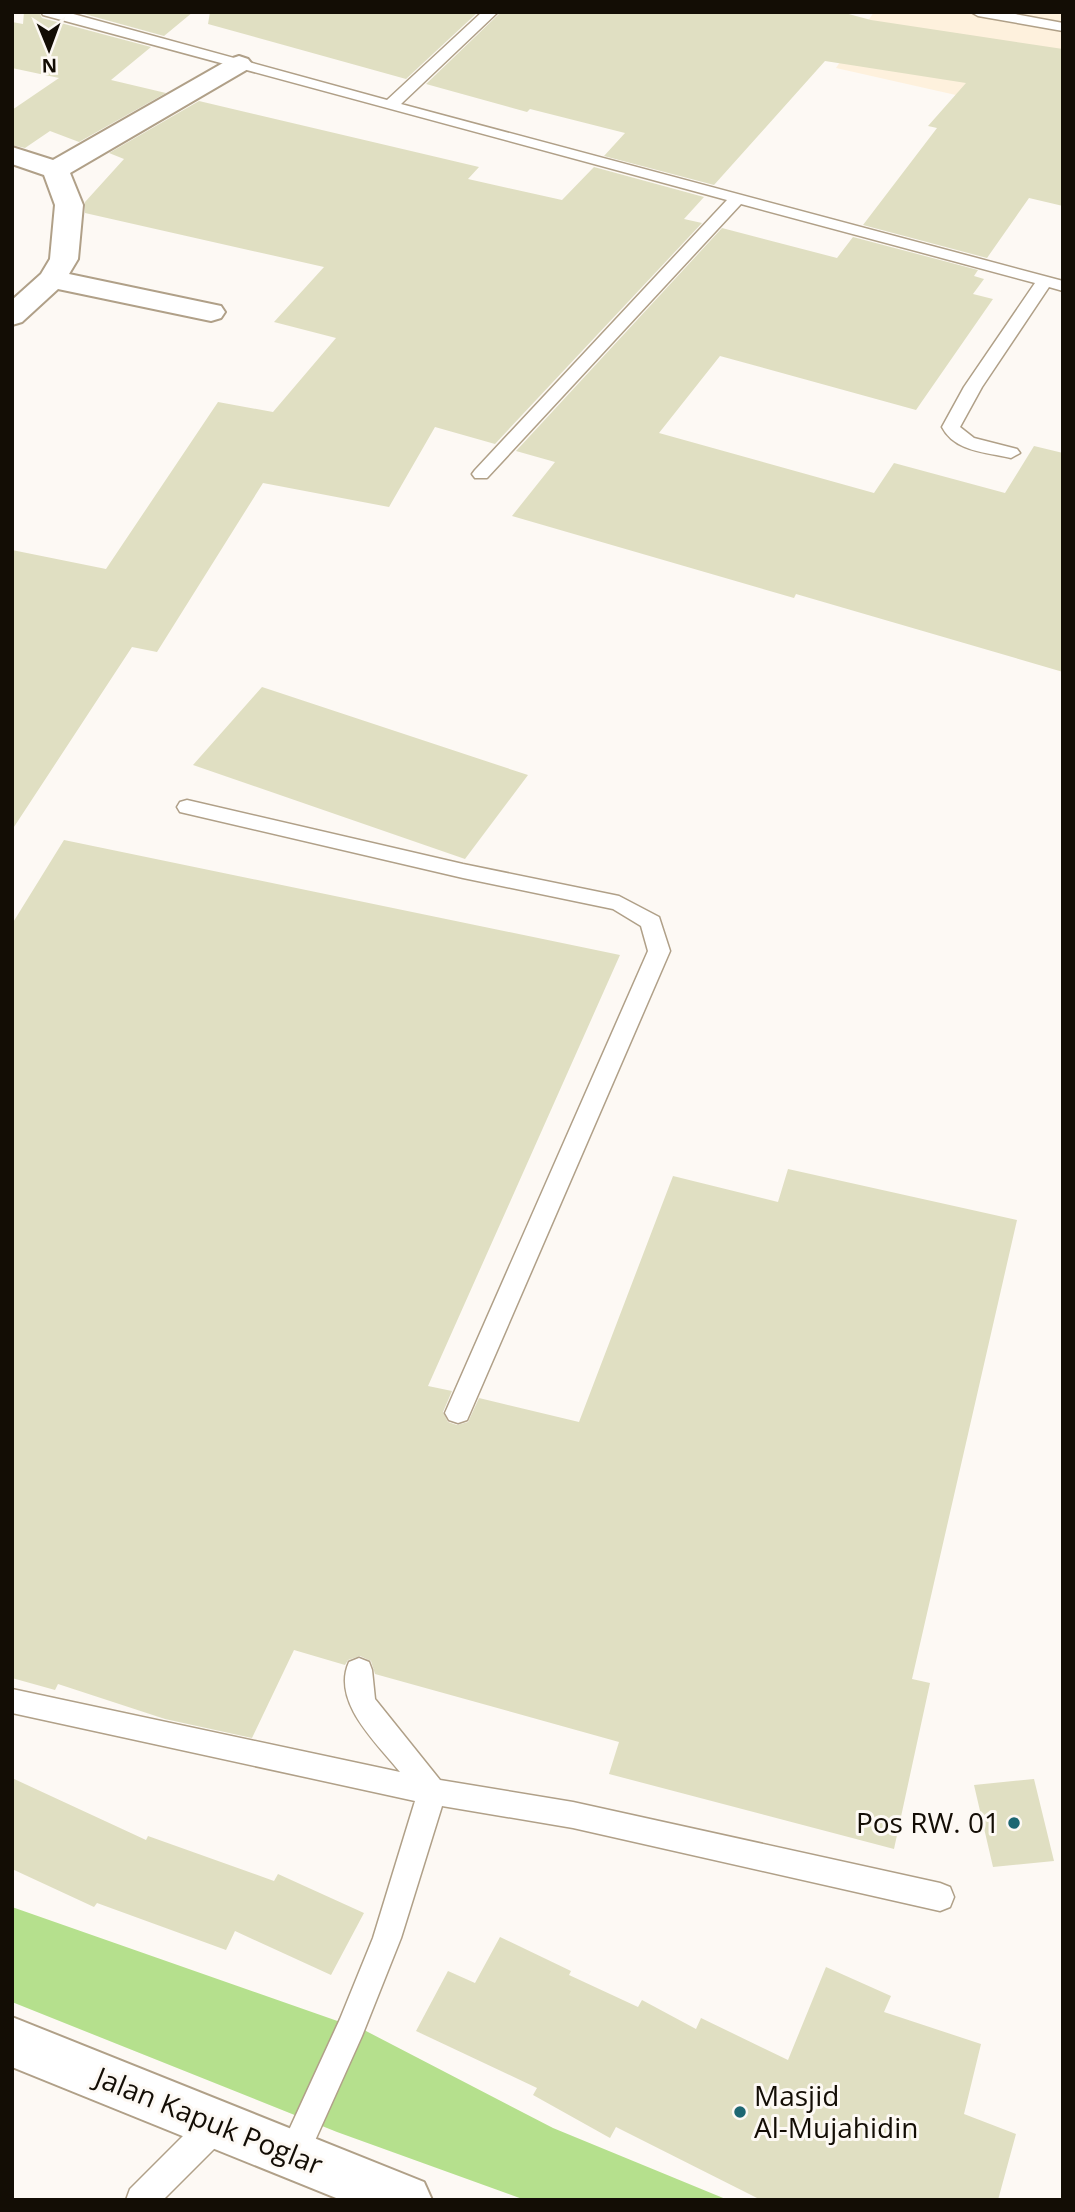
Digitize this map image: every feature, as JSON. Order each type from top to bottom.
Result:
[{"type":"street","points":[[55,170],[239,64]]},
{"type":"street","points":[[12,155],[55,170],[69,205],[64,258],[52,279],[12,316]]},
{"type":"street","points":[[52,279],[211,313]]},
{"type":"street","name":"Jalan Kapuk Poglar","points":[[12,2042],[216,2125],[301,2138],[406,2200]]},
{"type":"lane","points":[[48,12],[1063,286]]},
{"type":"lane","points":[[390,106],[491,12]]},
{"type":"lane","points":[[978,12],[1063,27]]},
{"type":"lane","points":[[481,474],[738,198]]},
{"type":"lane","points":[[1011,453],[961,440],[953,434],[951,428],[974,387],[1045,281]]},
{"type":"lane","points":[[187,807],[463,871],[619,903],[651,922],[659,951],[458,1413]]},
{"type":"lane","points":[[359,1670],[362,1703],[432,1792]]},
{"type":"lane","points":[[12,1701],[432,1792],[573,1815],[940,1897]]},
{"type":"lane","points":[[301,2138],[352,2026],[387,1938],[432,1792]]},
{"type":"lane","points":[[141,2200],[216,2125]]},
{"type":"shaded area","points":[[874,12],[1063,12],[1063,119],[836,68]]},
{"type":"shaded area","points":[[12,1907],[366,2031],[553,2128],[728,2200],[525,2200],[337,2132],[12,2002]]},
{"type":"building","points":[[24,12],[39,12],[42,18],[151,47],[111,80],[166,93],[79,142],[50,131],[25,148],[12,145],[12,110],[59,78],[12,68],[12,22],[23,24]]},
{"type":"building","points":[[77,12],[193,12],[164,36]]},
{"type":"building","points":[[210,12],[478,12],[406,79],[208,24]]},
{"type":"building","points":[[501,12],[841,12],[871,20],[1063,49],[1063,206],[1029,198],[987,258],[863,225],[937,128],[928,126],[966,83],[825,61],[714,185],[604,156],[625,133],[530,109],[527,112],[426,84]]},
{"type":"building","points":[[199,101],[479,167],[468,179],[562,200],[594,167],[704,197],[684,219],[702,223],[495,444],[435,427],[389,507],[263,483],[157,652],[132,647],[12,830],[12,550],[106,569],[218,402],[273,412],[336,338],[274,322],[324,267],[85,213],[85,202],[124,159],[109,153]]},
{"type":"building","points":[[722,228],[837,258],[853,237],[978,270],[974,276],[984,279],[973,294],[993,299],[916,410],[720,356],[659,433],[874,493],[894,463],[1005,493],[1034,446],[1063,453],[1063,672],[796,594],[794,598],[512,516],[555,462],[516,451]]},
{"type":"building","points":[[262,687],[528,775],[465,859],[193,765]]},
{"type":"building","points":[[64,840],[620,955],[428,1386],[452,1391],[443,1412],[448,1422],[457,1425],[468,1422],[479,1398],[579,1422],[673,1176],[778,1202],[788,1169],[1017,1220],[912,1679],[930,1683],[894,1849],[609,1774],[619,1742],[375,1674],[371,1661],[360,1656],[348,1660],[345,1665],[294,1650],[252,1738],[165,1719],[58,1684],[55,1690],[12,1678],[12,924]]},
{"type":"building","points":[[12,1778],[146,1840],[148,1836],[274,1881],[278,1874],[364,1913],[331,1975],[235,1931],[226,1950],[97,1903],[94,1907],[12,1869]]},
{"type":"building","name":"Pos RW. 01","points":[[1034,1779],[1054,1861],[993,1867],[974,1785]]},
{"type":"building","points":[[500,1937],[571,1971],[569,1975],[638,2007],[642,2000],[696,2029],[701,2018],[788,2060],[826,1967],[891,1996],[884,2012],[981,2044],[964,2114],[1016,2134],[998,2200],[761,2200],[616,2127],[610,2138],[533,2095],[537,2088],[416,2031],[448,1971],[475,1983]]},
{"type":"place","name":"Pos RW. 01","points":[[1014,1823]]},
{"type":"place","name":"Masjid Al-Mujahidin","points":[[740,2112]]}]
